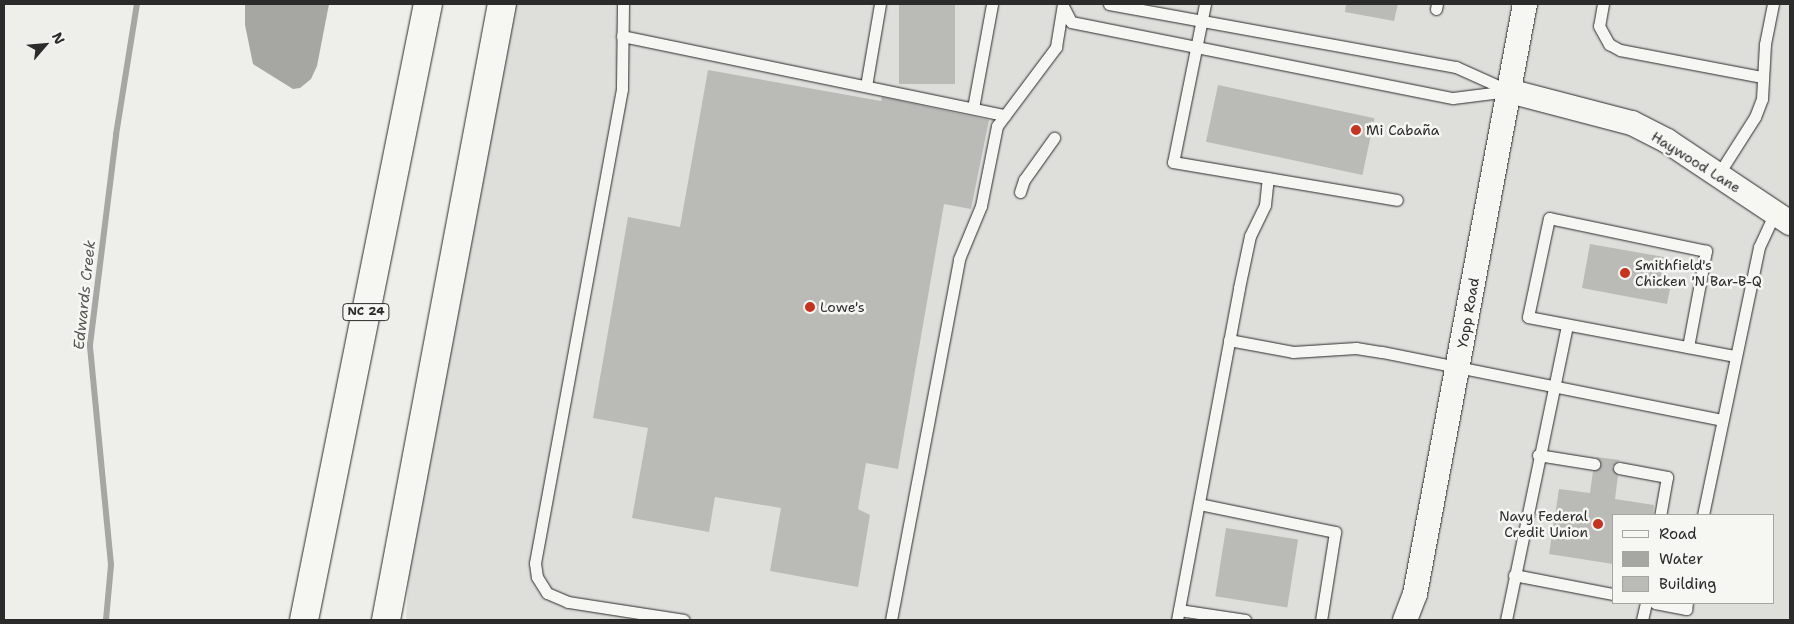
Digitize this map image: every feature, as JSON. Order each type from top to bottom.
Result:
[{"type":"highway","name":"NC 24","points":[[304,620],[428,4]]},
{"type":"highway","points":[[386,620],[502,4]]},
{"type":"highway","points":[[406,620],[415,464]]},
{"type":"street","name":"Yopp Road","points":[[1405,620],[1415,594],[1525,4]]},
{"type":"street","name":"Haywood Lane","points":[[1509,90],[1632,123],[1667,141],[1782,218]]},
{"type":"lane","points":[[623,4],[620,99],[536,563],[537,577],[547,593],[568,602],[684,620]]},
{"type":"lane","points":[[866,86],[880,4]]},
{"type":"lane","points":[[973,108],[992,4]]},
{"type":"lane","points":[[1065,4],[1071,22],[1453,98],[1509,90]]},
{"type":"lane","points":[[891,620],[959,259],[978,215],[997,126],[1056,47],[1065,4]]},
{"type":"lane","points":[[1109,4],[1456,67],[1509,90]]},
{"type":"lane","points":[[1205,4],[1173,162],[1397,200]]},
{"type":"lane","points":[[1603,4],[1599,26],[1609,44],[1620,50],[1762,77]]},
{"type":"lane","points":[[1718,175],[1755,117],[1762,99],[1762,77],[1773,4]]},
{"type":"lane","points":[[622,36],[1005,115]]},
{"type":"lane","points":[[1020,192],[1024,180],[1054,138]]},
{"type":"lane","points":[[1246,620],[1178,615],[1250,236],[1265,205],[1268,178]]},
{"type":"lane","points":[[1688,347],[1706,251],[1549,218],[1528,318],[1735,356]]},
{"type":"lane","points":[[1703,514],[1721,420],[1759,247],[1782,218]]},
{"type":"lane","points":[[1506,620],[1552,386],[1567,325]]},
{"type":"lane","points":[[1229,340],[1293,352],[1356,348],[1721,420]]},
{"type":"lane","points":[[1538,455],[1594,464]]},
{"type":"lane","points":[[1619,468],[1667,477],[1660,514]]},
{"type":"lane","points":[[1200,504],[1334,532],[1321,620]]},
{"type":"lane","points":[[1514,575],[1612,594]]},
{"type":"lane","points":[[1642,620],[1646,604]]},
{"type":"lane","points":[[1661,604],[1686,609],[1687,604]]},
{"type":"shaded area","points":[[502,4],[1790,4],[1790,620],[406,620],[415,464]]},
{"type":"water","points":[[245,4],[329,4],[317,66],[311,79],[300,88],[293,89],[253,64],[245,25]]},
{"type":"building","points":[[899,4],[955,4],[955,84],[899,84]]},
{"type":"building","points":[[1346,4],[1398,4],[1394,21],[1345,12]]},
{"type":"building","points":[[708,70],[881,101],[882,97],[989,120],[971,209],[944,204],[898,469],[866,463],[858,509],[870,515],[858,587],[770,571],[781,508],[715,497],[709,532],[632,518],[648,428],[593,418],[628,217],[680,227]]},
{"type":"building","points":[[1218,85],[1375,118],[1362,175],[1206,142]]},
{"type":"building","points":[[1590,244],[1664,257],[1660,282],[1671,284],[1667,304],[1582,288]]},
{"type":"building","points":[[1596,457],[1620,460],[1612,467],[1618,475],[1615,499],[1654,505],[1653,514],[1612,514],[1612,564],[1549,554],[1559,489],[1590,493],[1593,471],[1601,465]]},
{"type":"building","points":[[1226,528],[1298,539],[1287,608],[1215,596]]},
{"type":"waterway","name":"Edwards Creek","points":[[106,620],[111,565],[90,345],[116,135],[137,4]]},
{"type":"place","name":"Mi Cabaña","points":[[1356,130]]},
{"type":"place","name":"Smithfield's Chicken 'N Bar-B-Q","points":[[1625,273]]},
{"type":"place","name":"Lowe's","points":[[810,307]]},
{"type":"place","name":"Navy Federal Credit Union","points":[[1598,524]]}]
